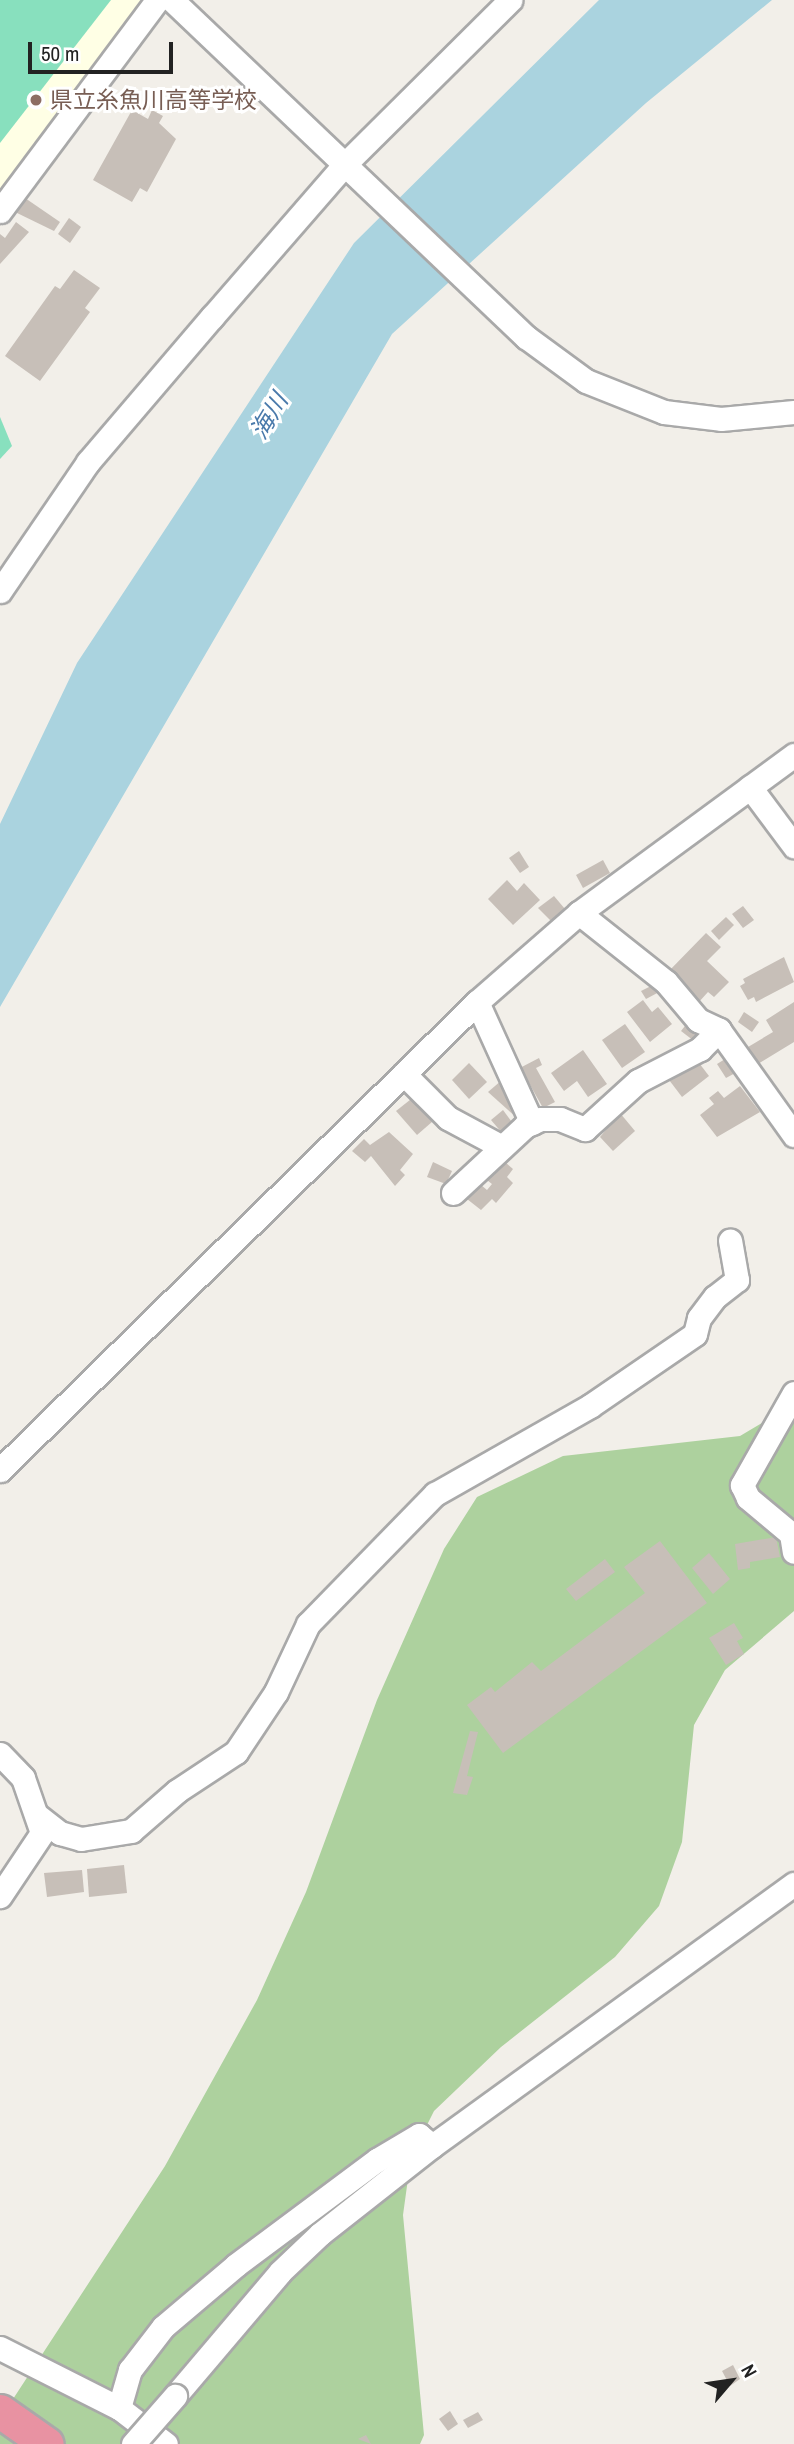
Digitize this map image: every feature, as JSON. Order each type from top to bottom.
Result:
[{"type":"highway","points":[[0,2411],[47,2444]]},
{"type":"street","points":[[0,211],[157,0]]},
{"type":"street","points":[[172,0],[497,309],[554,359],[625,399],[664,412],[721,419],[794,412]]},
{"type":"street","points":[[0,591],[88,462],[345,164],[510,0]]},
{"type":"street","points":[[0,1470],[477,1002],[579,914],[794,755]]},
{"type":"street","points":[[750,787],[794,846]]},
{"type":"street","points":[[579,914],[666,982],[698,1020],[719,1030],[787,1110],[794,1135]]},
{"type":"street","points":[[477,1002],[532,1123]]},
{"type":"street","points":[[453,1193],[482,1169],[500,1146],[532,1123],[560,1119],[584,1129],[638,1081],[700,1049],[719,1030]]},
{"type":"street","points":[[404,1074],[448,1118],[500,1146]]},
{"type":"street","points":[[38,1816],[60,1833],[81,1839],[131,1831],[177,1791],[236,1752],[276,1692],[308,1624],[435,1494],[590,1406],[695,1334],[699,1318],[715,1297],[737,1280],[730,1241]]},
{"type":"street","points":[[794,1393],[742,1485],[748,1498],[791,1534],[794,1552]]},
{"type":"street","points":[[0,1754],[23,1778],[42,1833],[0,1896]]},
{"type":"street","points":[[133,2444],[280,2272],[320,2234],[432,2146],[794,1884]]},
{"type":"street","points":[[119,2408],[130,2370],[163,2327],[236,2265],[388,2153],[419,2135],[432,2146]]},
{"type":"street","points":[[0,2348],[119,2408],[166,2444]]},
{"type":"shaded area","name":"県立糸魚川高等学校","points":[[0,0],[144,0],[0,200]]},
{"type":"green space","points":[[0,0],[111,0],[0,143]]},
{"type":"green space","points":[[0,417],[12,446],[0,459]]},
{"type":"green space","points":[[794,1404],[794,1611],[725,1670],[694,1725],[682,1842],[659,1906],[615,1957],[501,2047],[434,2111],[411,2157],[403,2215],[424,2435],[420,2444],[0,2444],[0,2419],[165,2166],[257,2000],[306,1892],[377,1700],[444,1549],[477,1497],[563,1456],[740,1436]]},
{"type":"water","name":"海川","points":[[599,0],[772,0],[646,103],[392,334],[0,1007],[0,824],[77,663],[354,243]]},
{"type":"building","points":[[132,110],[148,119],[152,110],[163,116],[159,123],[176,139],[147,192],[140,188],[132,202],[93,180]]},
{"type":"building","points":[[25,198],[60,222],[54,231],[15,212]]},
{"type":"building","points":[[69,218],[81,227],[70,243],[58,234]]},
{"type":"building","points":[[16,222],[29,232],[0,264],[0,234],[5,238]]},
{"type":"building","points":[[74,270],[100,288],[85,308],[90,312],[40,381],[5,356],[55,286],[60,289]]},
{"type":"building","points":[[519,851],[529,867],[520,873],[509,858]]},
{"type":"building","points":[[603,860],[610,873],[583,888],[576,875]]},
{"type":"building","points":[[507,880],[517,891],[524,883],[540,900],[513,925],[488,899]]},
{"type":"building","points":[[554,896],[565,909],[552,922],[538,908]]},
{"type":"building","points":[[743,906],[754,920],[743,928],[732,914]]},
{"type":"building","points":[[726,917],[734,925],[719,940],[711,931]]},
{"type":"building","points":[[706,933],[721,947],[707,961],[729,982],[714,997],[708,992],[698,1003],[667,973]]},
{"type":"building","points":[[784,957],[794,982],[756,1002],[754,997],[748,1000],[740,986],[745,983],[743,979]]},
{"type":"building","points":[[657,983],[661,991],[646,999],[641,991]]},
{"type":"building","points":[[643,1000],[652,1012],[658,1007],[672,1024],[650,1042],[627,1012]]},
{"type":"building","points":[[794,1002],[794,1042],[753,1067],[743,1050],[773,1032],[766,1020]]},
{"type":"building","points":[[744,1012],[759,1022],[752,1032],[738,1022]]},
{"type":"building","points":[[692,1017],[705,1027],[694,1041],[681,1031]]},
{"type":"building","points":[[625,1024],[645,1052],[622,1068],[602,1040]]},
{"type":"building","points":[[583,1050],[607,1084],[588,1097],[577,1081],[564,1091],[551,1073]]},
{"type":"building","points":[[693,1055],[709,1076],[682,1097],[666,1076]]},
{"type":"building","points":[[730,1056],[739,1071],[726,1078],[717,1064]]},
{"type":"building","points":[[539,1058],[542,1065],[536,1068],[555,1102],[543,1108],[525,1076],[520,1079],[516,1070]]},
{"type":"building","points":[[469,1063],[487,1082],[469,1099],[452,1080]]},
{"type":"building","points":[[502,1080],[522,1113],[517,1118],[488,1092]]},
{"type":"building","points":[[740,1086],[760,1112],[717,1137],[700,1115],[714,1104],[709,1098],[718,1091],[724,1098]]},
{"type":"building","points":[[420,1092],[440,1115],[417,1135],[396,1111]]},
{"type":"building","points":[[503,1110],[514,1125],[503,1134],[491,1120]]},
{"type":"building","points":[[620,1113],[635,1131],[613,1151],[600,1137]]},
{"type":"building","points":[[389,1132],[413,1154],[400,1170],[405,1175],[395,1186],[371,1156],[365,1162],[352,1151],[364,1139],[370,1145]]},
{"type":"building","points":[[433,1162],[452,1171],[446,1184],[427,1177]]},
{"type":"building","points":[[505,1162],[513,1169],[507,1177],[513,1183],[496,1203],[492,1199],[481,1210],[467,1199],[481,1185],[487,1190],[492,1184],[483,1177]]},
{"type":"building","points":[[776,1537],[780,1557],[750,1562],[750,1568],[738,1570],[735,1544]]},
{"type":"building","points":[[660,1541],[707,1603],[503,1753],[467,1705],[491,1687],[495,1692],[532,1662],[541,1671],[645,1593],[624,1567]]},
{"type":"building","points":[[709,1553],[730,1579],[713,1594],[692,1568]]},
{"type":"building","points":[[605,1559],[615,1572],[576,1601],[566,1589]]},
{"type":"building","points":[[734,1623],[743,1638],[737,1641],[744,1654],[726,1665],[709,1638]]},
{"type":"building","points":[[470,1731],[478,1732],[467,1776],[473,1777],[467,1795],[453,1793]]},
{"type":"building","points":[[124,1865],[127,1893],[89,1897],[87,1869]]},
{"type":"building","points":[[82,1870],[84,1892],[47,1897],[44,1873]]},
{"type":"building","points":[[733,2365],[740,2379],[730,2386],[722,2371]]},
{"type":"building","points":[[450,2411],[458,2424],[448,2431],[439,2419]]},
{"type":"building","points":[[478,2412],[483,2420],[468,2428],[463,2420]]},
{"type":"building","points":[[366,2435],[371,2444],[358,2439]]},
{"type":"place","name":"県立糸魚川高等学校","points":[[36,100]]}]
